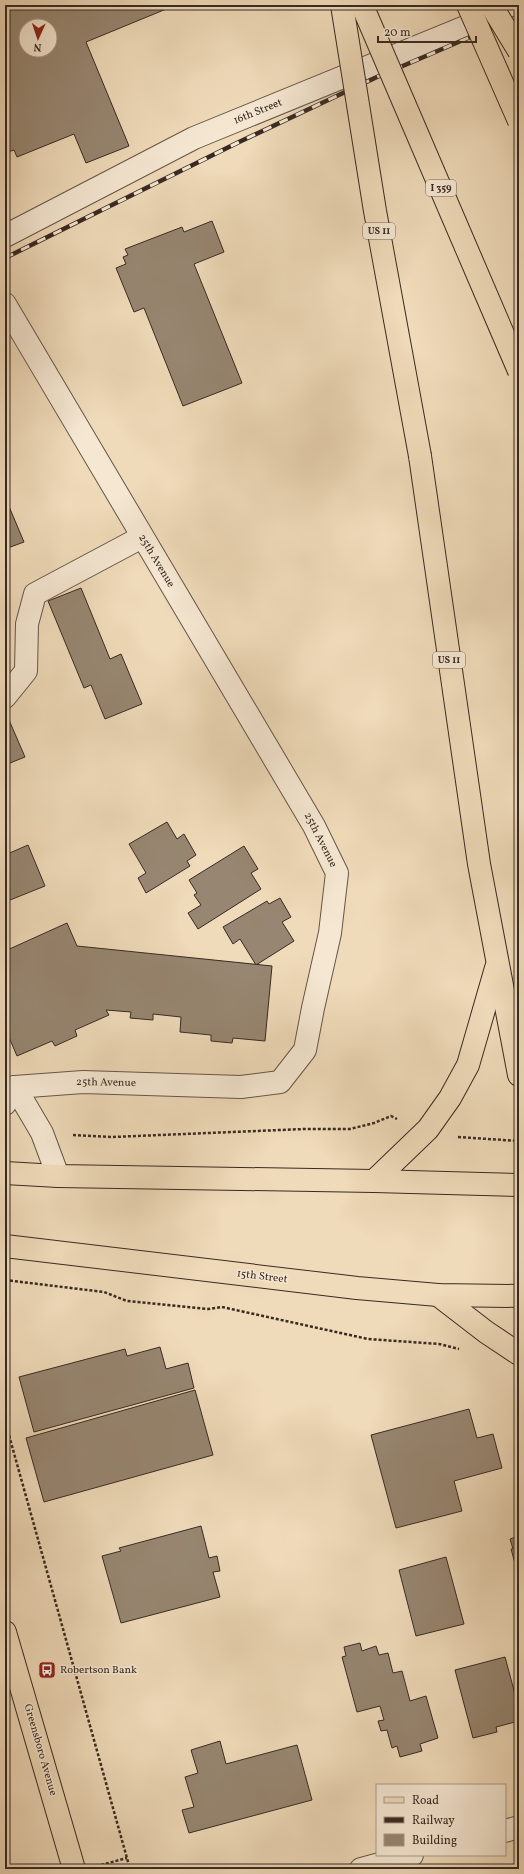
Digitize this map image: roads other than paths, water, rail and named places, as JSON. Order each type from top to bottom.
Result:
[{"type":"main road","name":"US 11","points":[[342,5],[375,211],[420,456],[479,864],[519,1075]]},
{"type":"main road","name":"I 359","points":[[362,5],[519,371]]},
{"type":"main road","points":[[468,5],[519,121]]},
{"type":"main road","points":[[491,5],[519,51]]},
{"type":"main road","points":[[374,1181],[424,1133],[450,1098],[468,1065],[498,961]]},
{"type":"main road","points":[[5,1173],[58,1176],[519,1185]]},
{"type":"main road","name":"15th Street","points":[[5,1246],[357,1288],[438,1295],[519,1296]]},
{"type":"main road","points":[[438,1295],[486,1332],[519,1354]]},
{"type":"main road","name":"Greensboro Avenue","points":[[5,1632],[74,1869]]},
{"type":"street","name":"16th Street","points":[[5,236],[194,138],[519,6]]},
{"type":"street","name":"25th Avenue","points":[[5,304],[314,826],[337,873],[330,934],[305,1050],[280,1082],[241,1088],[83,1082],[10,1096],[42,1133],[58,1176]]},
{"type":"street","points":[[5,697],[26,670],[27,624],[35,594],[142,537]]},
{"type":"street","points":[[506,1831],[519,1827]]},
{"type":"street","points":[[361,1869],[400,1861]]},
{"type":"railway","points":[[5,258],[239,142],[377,77],[519,16]]},
{"type":"place","name":"Robertson Bank","points":[[47,1670]]}]
